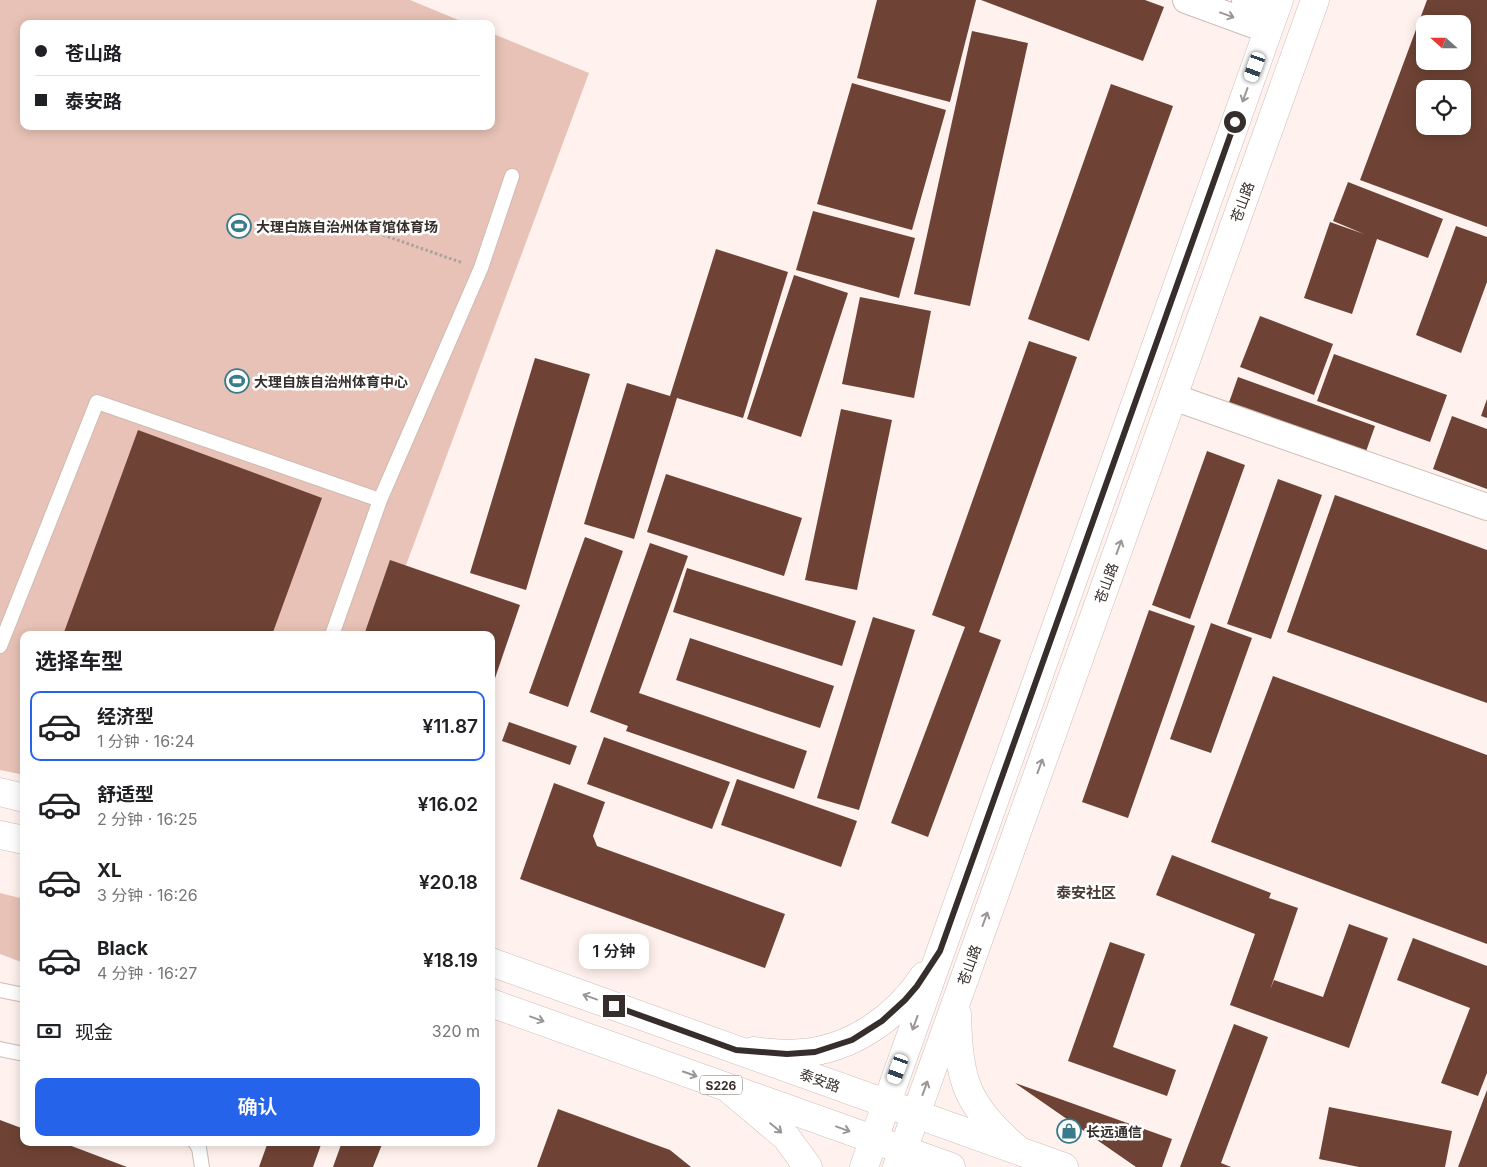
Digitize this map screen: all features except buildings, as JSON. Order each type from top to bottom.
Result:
[{"type":"main road","name":"苍山路","points":[[900,1158],[1315,0]]},
{"type":"main road","points":[[864,1167],[1274,14]]},
{"type":"main road","points":[[0,792],[20,797]]},
{"type":"main road","points":[[0,835],[20,839]]},
{"type":"main road","points":[[736,1050],[801,1054],[828,1049],[852,1040],[882,1021],[901,1004],[921,980],[940,951]]},
{"type":"main road","name":"泰安路","points":[[495,963],[1064,1167]]},
{"type":"main road","points":[[956,1000],[962,1074],[968,1090],[980,1112],[994,1129],[1019,1151]]},
{"type":"main road","name":"S226","points":[[495,1004],[874,1139],[900,1158],[951,1167]]},
{"type":"main road","points":[[725,1086],[786,1137],[808,1167]]},
{"type":"street","points":[[1186,0],[1274,14]]},
{"type":"street","points":[[1245,0],[1274,14]]},
{"type":"street","points":[[1173,397],[1487,507]]},
{"type":"lane","points":[[333,631],[380,500],[481,268],[512,176]]},
{"type":"lane","points":[[0,646],[96,402],[380,500]]},
{"type":"lane","points":[[0,990],[20,994]]},
{"type":"lane","points":[[0,1049],[20,1053]]},
{"type":"lane","points":[[198,1146],[202,1167]]},
{"type":"path","points":[[383,235],[481,268]]},
{"type":"shaded area","name":"大理自族自治州体育中心","points":[[0,0],[410,0],[458,20],[20,20],[20,130],[495,130],[495,35],[589,73],[381,631],[20,631],[20,774],[0,770]]},
{"type":"shaded area","points":[[0,893],[20,898],[20,962],[0,954]]},
{"type":"place","name":"大理白族自治州体育馆体育场","points":[[239,226]]},
{"type":"place","name":"大理自族自治州体育中心","points":[[237,381]]},
{"type":"place","name":"长远通信","points":[[1069,1131]]},
{"type":"district","name":"泰安社区","points":[[1086,892]]},
{"type":"route","points":[[614,1006],[736,1050],[801,1054],[828,1049],[852,1040],[872,1028],[898,1007],[921,980],[940,951],[1235,122]]}]
